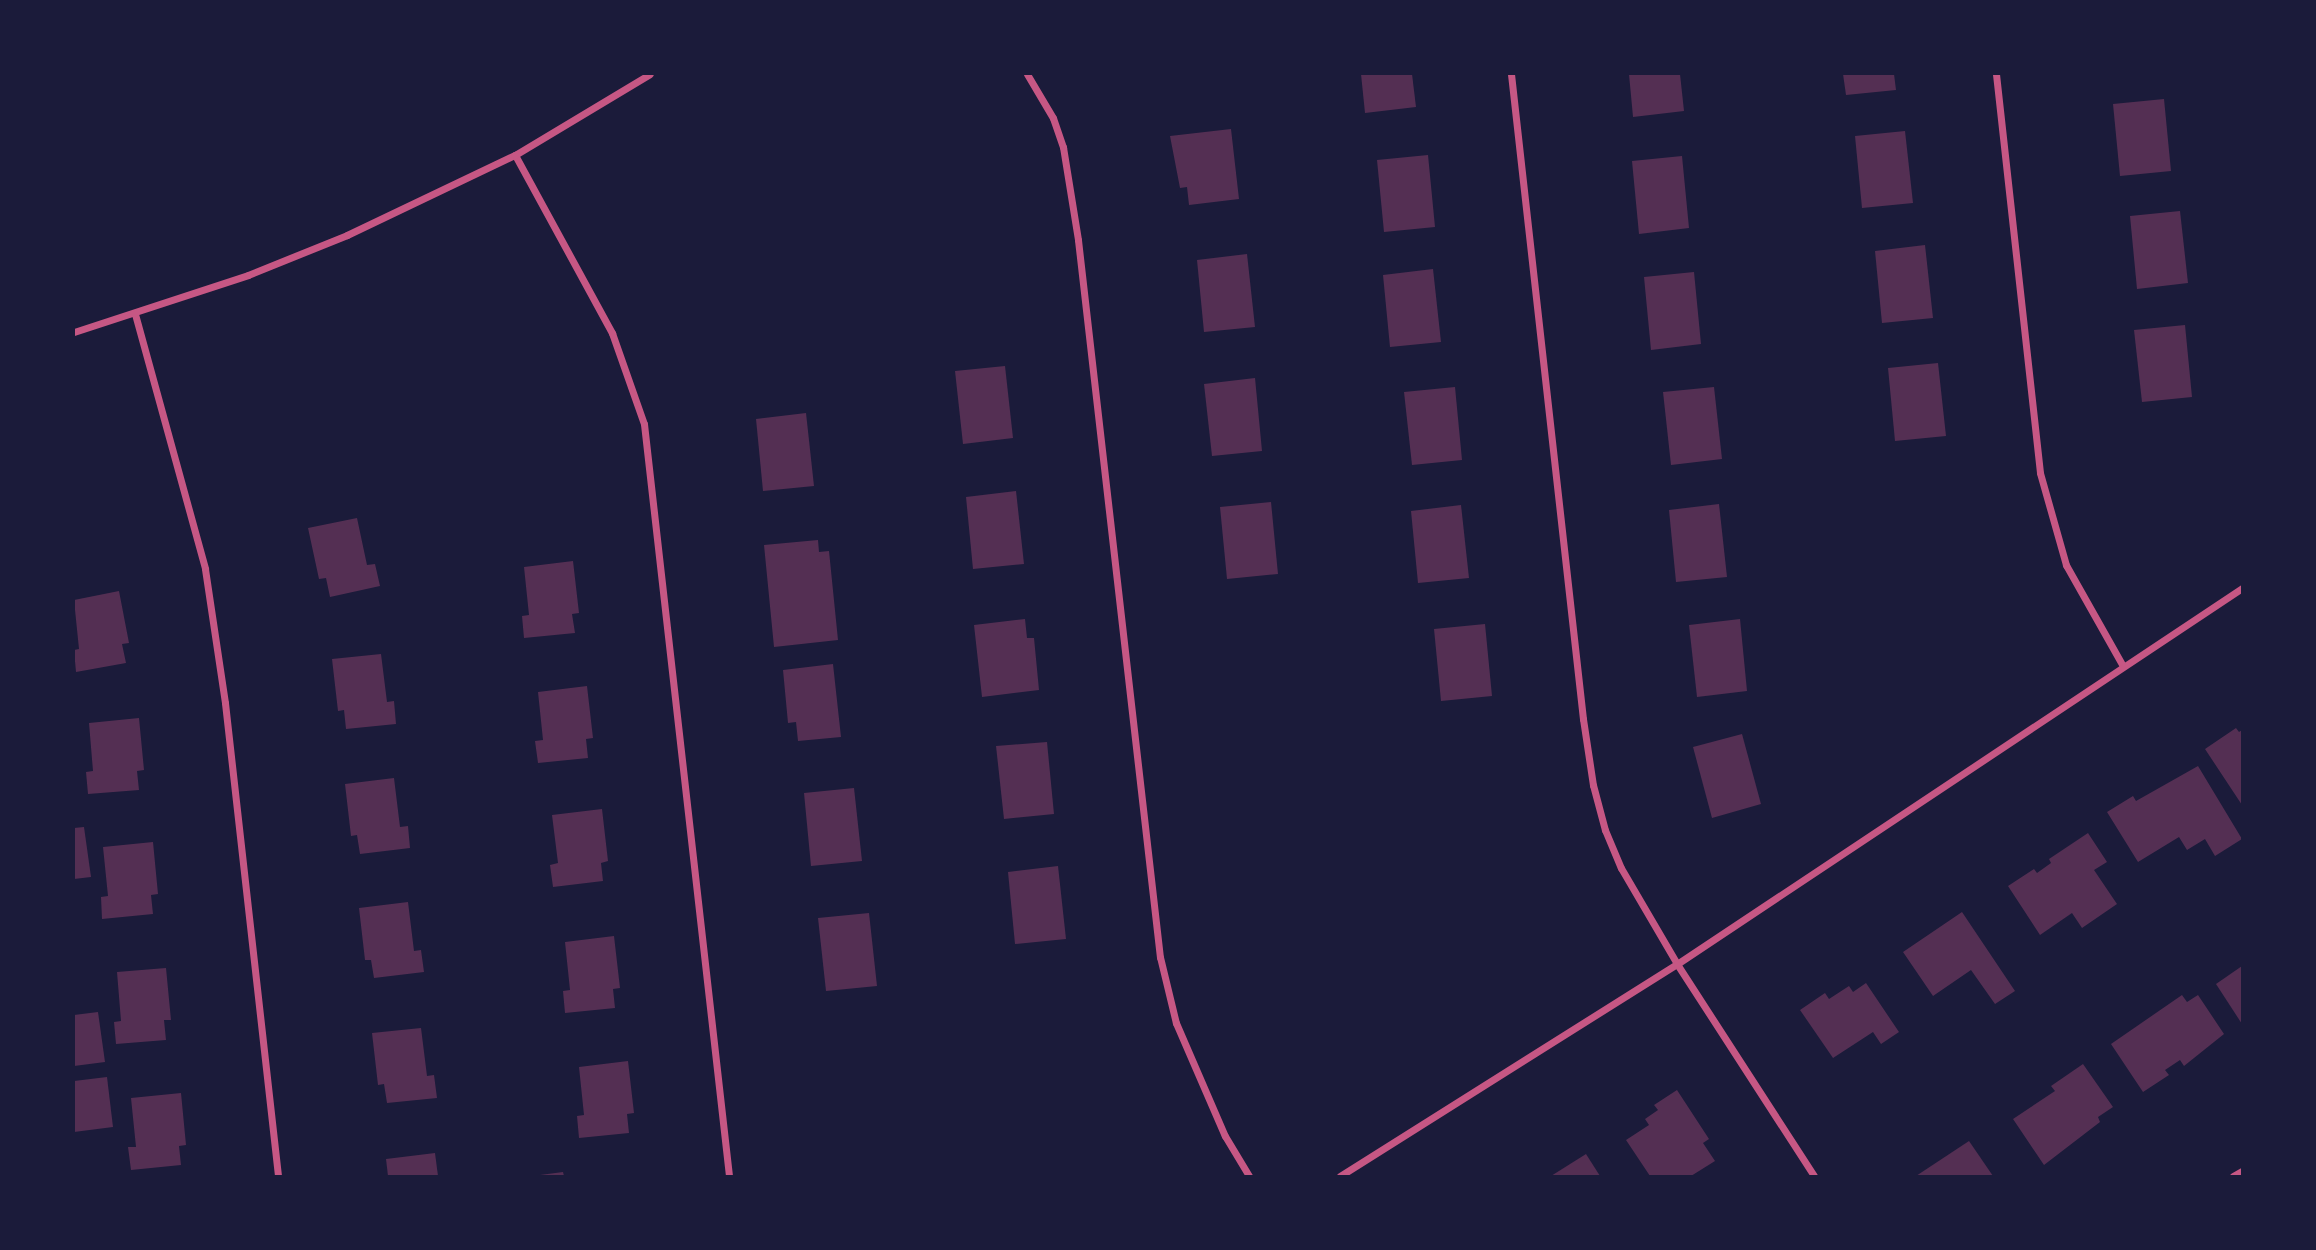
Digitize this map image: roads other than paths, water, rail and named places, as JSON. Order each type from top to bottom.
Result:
[{"type":"street","points":[[74,332],[248,275],[346,235],[515,155],[650,74]]},
{"type":"street","points":[[1027,74],[1047,106],[1063,148],[1078,240],[1160,957],[1177,1023],[1225,1136],[1249,1177]]},
{"type":"street","points":[[1511,74],[1583,719],[1593,785],[1605,830],[1621,867],[1676,964],[1814,1177]]},
{"type":"street","points":[[1996,74],[2040,473],[2066,565],[2123,666]]},
{"type":"street","points":[[515,155],[612,333],[644,424],[729,1177]]},
{"type":"street","points":[[135,314],[205,569],[225,703],[278,1177]]},
{"type":"street","points":[[1340,1177],[1676,964],[2242,588]]},
{"type":"street","points":[[2233,1177],[2242,1171]]}]
